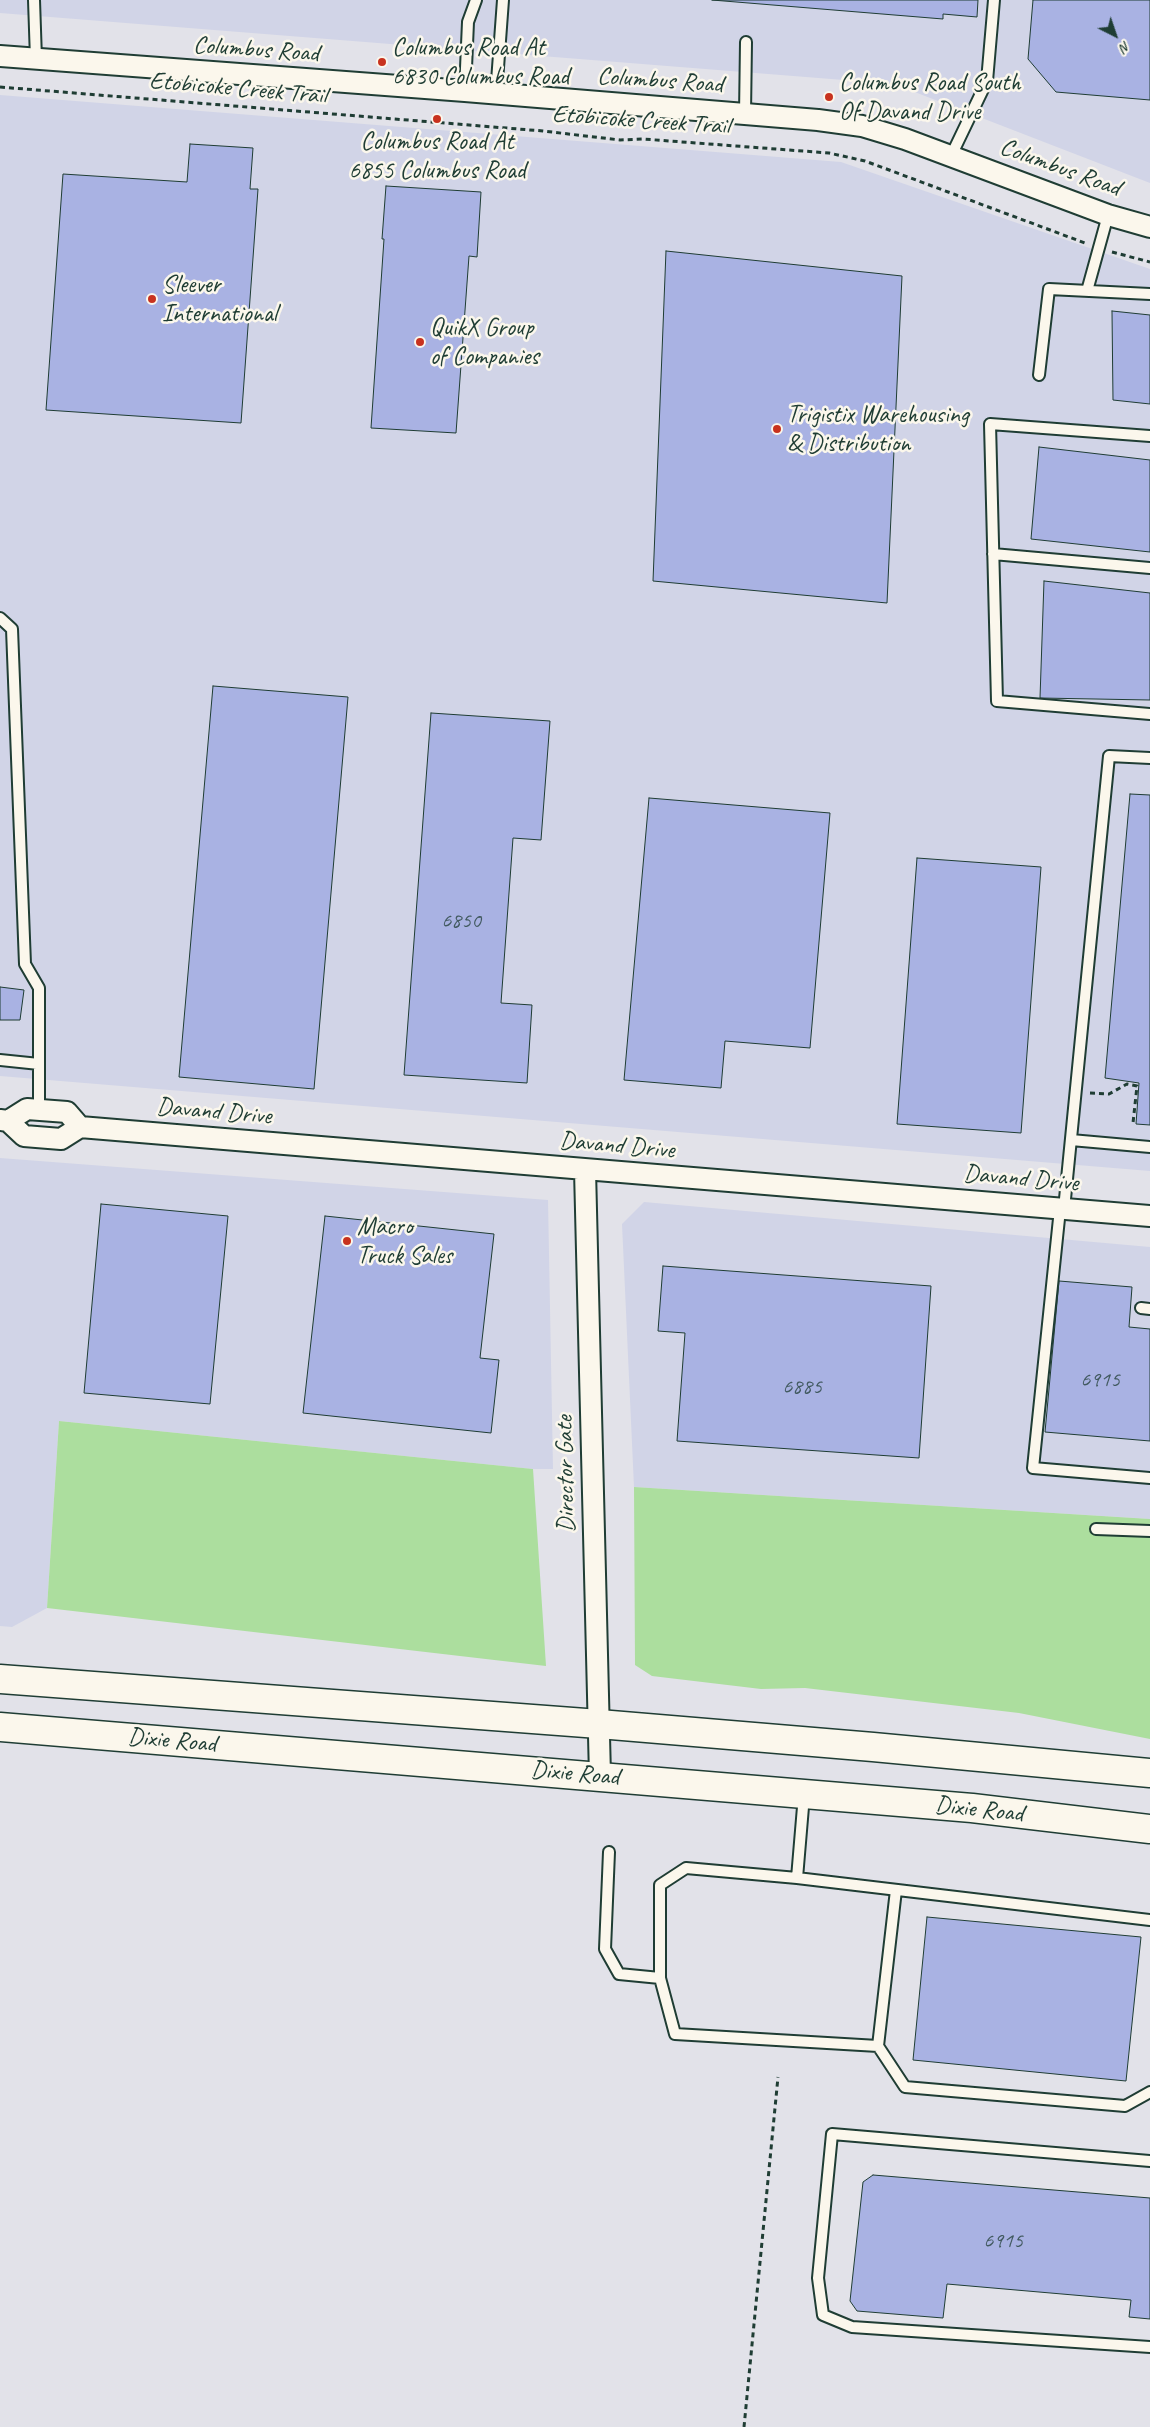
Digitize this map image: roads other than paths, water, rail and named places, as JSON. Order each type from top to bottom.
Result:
[{"type":"main road","name":"Dixie Road","points":[[0,1679],[599,1724],[1150,1773]]},
{"type":"main road","name":"Dixie Road","points":[[0,1727],[972,1808],[1150,1829]]},
{"type":"street","name":"Columbus Road","points":[[0,56],[465,91],[745,114],[862,126],[951,156],[1108,215],[1150,227]]},
{"type":"street","points":[[27,1109],[39,1110],[68,1112],[80,1127],[61,1139],[24,1136],[4,1120],[27,1109]]},
{"type":"street","name":"Davand Drive","points":[[80,1127],[1150,1216]]},
{"type":"street","name":"Director Gate","points":[[585,1170],[600,1776]]},
{"type":"lane","points":[[34,0],[36,59]]},
{"type":"lane","points":[[465,91],[468,22],[476,0]]},
{"type":"lane","points":[[496,95],[503,0]]},
{"type":"lane","points":[[951,156],[987,81],[994,0]]},
{"type":"lane","points":[[745,114],[746,42]]},
{"type":"lane","points":[[1086,291],[1108,215]]},
{"type":"lane","points":[[1039,374],[1049,289],[1150,294]]},
{"type":"lane","points":[[1150,436],[990,424],[997,701],[1150,714]]},
{"type":"lane","points":[[993,554],[1150,568]]},
{"type":"lane","points":[[0,618],[12,629],[25,964],[39,988],[39,1110]]},
{"type":"lane","points":[[1150,758],[1109,756],[1077,1092],[1033,1468],[1150,1478]]},
{"type":"lane","points":[[0,1060],[39,1064]]},
{"type":"lane","points":[[1071,1140],[1150,1147]]},
{"type":"lane","points":[[1096,1529],[1150,1531]]},
{"type":"lane","points":[[797,1878],[804,1794]]},
{"type":"lane","points":[[608,1852],[606,1949],[619,1974],[660,1978]]},
{"type":"lane","points":[[878,2046],[675,2034],[660,1978],[660,1885],[686,1868],[797,1878],[1150,1920]]},
{"type":"lane","points":[[896,1890],[878,2046],[905,2086],[1125,2106],[1150,2092]]},
{"type":"lane","points":[[1150,2161],[832,2134],[818,2278],[823,2315],[852,2327],[1150,2347]]},
{"type":"place","name":"Columbus Road At 6830 Columbus Road","points":[[382,62]]},
{"type":"place","name":"Columbus Road South Of Davand Drive","points":[[829,97]]},
{"type":"place","name":"Columbus Road At 6855 Columbus Road","points":[[437,119]]},
{"type":"place","name":"Sleever International","points":[[152,299]]},
{"type":"place","name":"QuikX Group of Companies","points":[[420,342]]},
{"type":"place","name":"Trigistix Warehousing & Distribution","points":[[777,429]]},
{"type":"place","name":"Macro Truck Sales","points":[[347,1241]]}]
